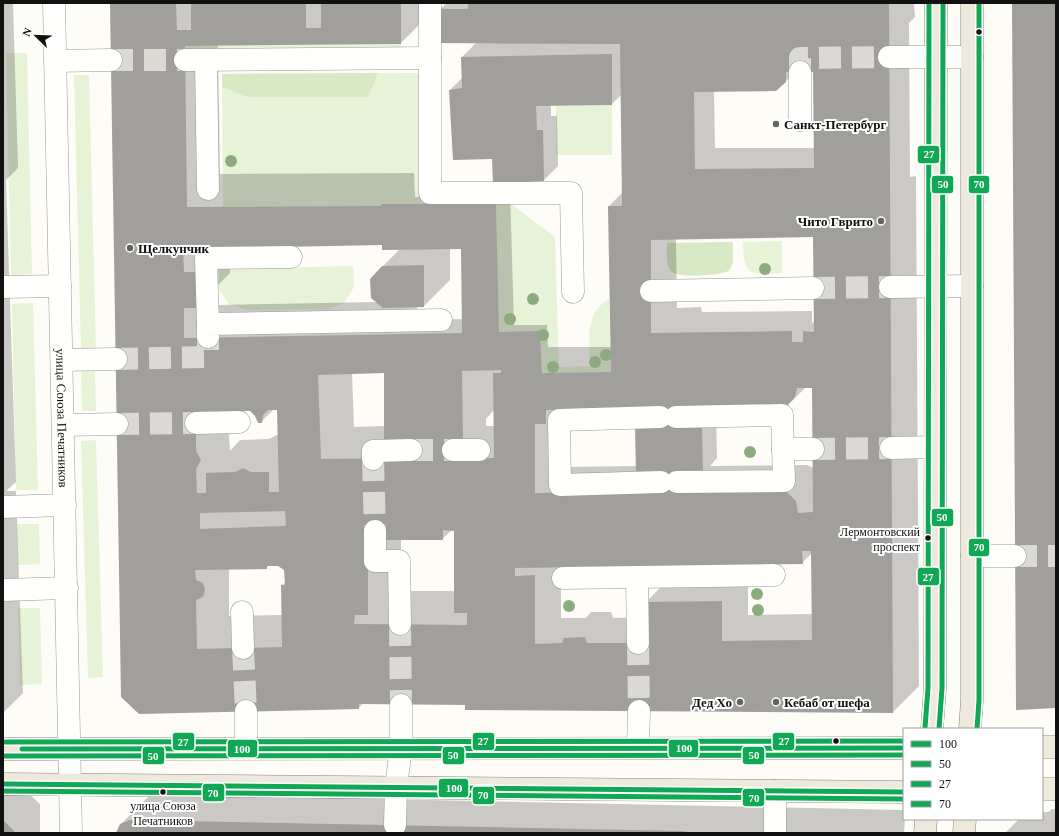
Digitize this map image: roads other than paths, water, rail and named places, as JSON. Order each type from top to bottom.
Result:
[{"type":"main road","points":[[932,728],[935,688],[936,3]]},
{"type":"main road","points":[[970,728],[972,700],[972,3]]},
{"type":"main road","points":[[1043,747],[1056,747]]},
{"type":"main road","points":[[3,749],[903,748]]},
{"type":"main road","points":[[3,784],[903,792]]},
{"type":"main road","points":[[1043,789],[1056,788]]},
{"type":"main road","points":[[925,833],[926,820]]},
{"type":"main road","points":[[964,833],[965,820]]},
{"type":"street","name":"улица Союза Печатников","points":[[54,3],[72,833]]},
{"type":"street","points":[[430,3],[430,194],[571,193],[573,292]]},
{"type":"street","points":[[889,57],[972,57]]},
{"type":"street","points":[[208,189],[196,60],[430,58]]},
{"type":"street","points":[[56,61],[111,60]]},
{"type":"street","points":[[800,72],[800,120]]},
{"type":"street","points":[[291,257],[206,258],[208,331],[441,320]]},
{"type":"street","points":[[3,287],[60,286]]},
{"type":"street","points":[[890,287],[972,286]]},
{"type":"street","points":[[651,291],[813,288]]},
{"type":"street","points":[[62,360],[116,359]]},
{"type":"street","points":[[782,415],[783,449],[784,481],[560,485],[559,420],[782,415]]},
{"type":"street","points":[[196,423],[240,422]]},
{"type":"street","points":[[63,425],[117,424]]},
{"type":"street","points":[[891,448],[935,447]]},
{"type":"street","points":[[783,449],[813,449]]},
{"type":"street","points":[[373,458],[373,451],[411,450]]},
{"type":"street","points":[[453,450],[479,450]]},
{"type":"street","points":[[3,507],[65,505]]},
{"type":"street","points":[[375,531],[375,561],[399,561],[400,624]]},
{"type":"street","points":[[972,556],[1015,556]]},
{"type":"street","points":[[563,578],[774,575]]},
{"type":"street","points":[[637,577],[638,643]]},
{"type":"street","points":[[3,590],[67,588]]},
{"type":"street","points":[[242,612],[243,648]]},
{"type":"street","points":[[395,825],[396,787],[401,748],[401,705]]},
{"type":"street","points":[[246,711],[246,748]]},
{"type":"street","points":[[638,748],[639,711]]},
{"type":"street","points":[[775,791],[775,833]]},
{"type":"tunnel","points":[[800,72],[800,58],[889,57]]},
{"type":"tunnel","points":[[111,60],[185,60]]},
{"type":"tunnel","points":[[813,288],[890,287]]},
{"type":"tunnel","points":[[116,359],[208,357],[208,337]]},
{"type":"tunnel","points":[[117,424],[196,423]]},
{"type":"tunnel","points":[[813,449],[891,448]]},
{"type":"tunnel","points":[[411,450],[453,450]]},
{"type":"tunnel","points":[[373,459],[375,531]]},
{"type":"tunnel","points":[[1015,556],[1056,556]]},
{"type":"tunnel","points":[[400,624],[401,705]]},
{"type":"tunnel","points":[[638,643],[639,711]]},
{"type":"tunnel","points":[[243,648],[246,711]]},
{"type":"place","name":"Санкт-Петербург","points":[[776,124]]},
{"type":"place","name":"Чито Гврито","points":[[881,221]]},
{"type":"place","name":"Щелкунчик","points":[[130,248]]},
{"type":"place","name":"Лермонтовский проспект","points":[[928,538]]},
{"type":"place","name":"Дед Хо","points":[[740,702]]},
{"type":"place","name":"Кебаб от шефа","points":[[776,702]]},
{"type":"place","name":"улица Союза Печатников","points":[[163,792]]}]
